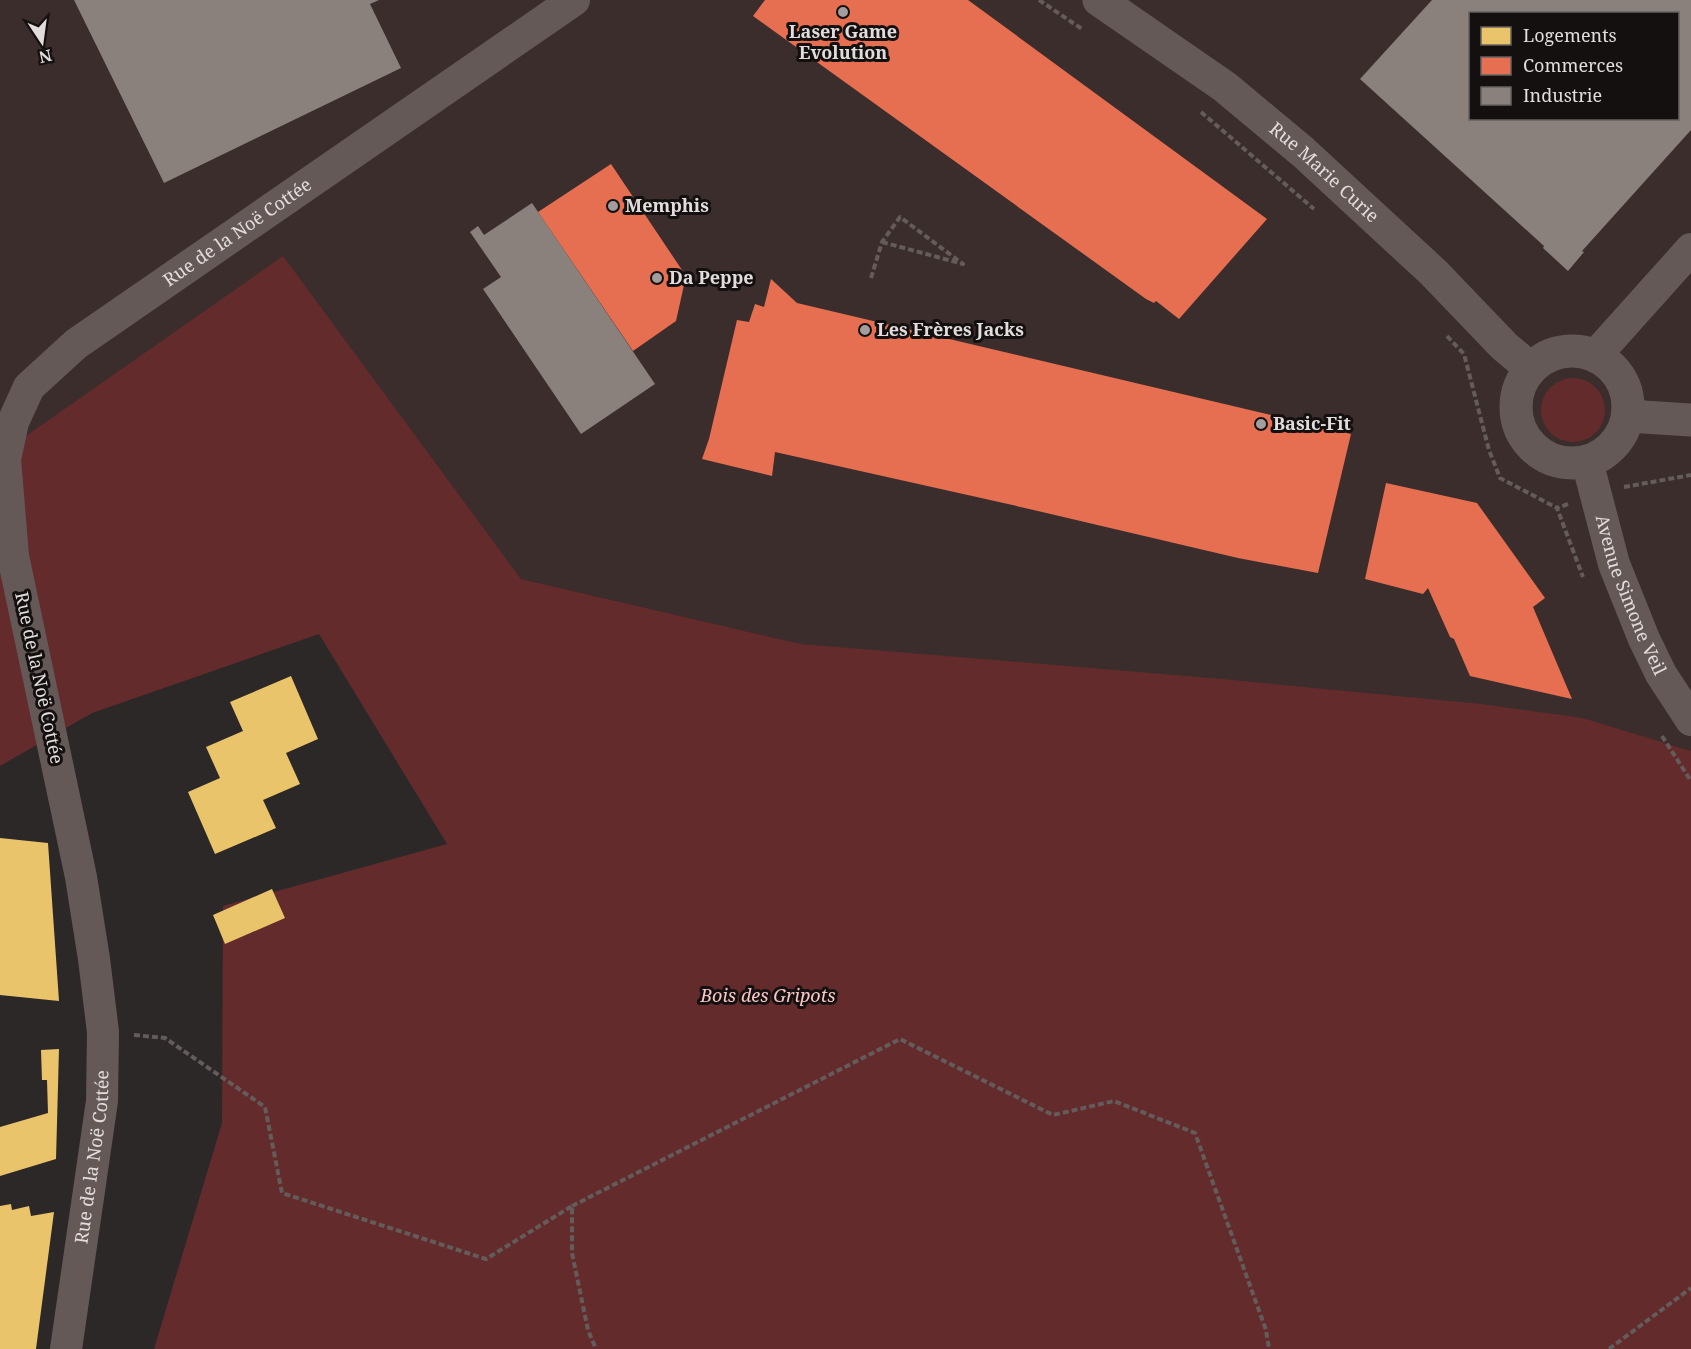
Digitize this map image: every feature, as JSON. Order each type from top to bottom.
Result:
[{"type":"street","name":"Rue de la Noë Cottée","points":[[66,1349],[102,1101],[104,1032],[81,877],[13,556],[5,459],[14,422],[29,387],[85,338],[574,0]]},
{"type":"street","name":"Rue Marie Curie","points":[[1099,0],[1225,87],[1304,152],[1434,273],[1504,346],[1530,368]]},
{"type":"street","points":[[1596,355],[1691,249]]},
{"type":"street","points":[[1561,351],[1579,351],[1596,355],[1611,366],[1622,380],[1628,398],[1628,416],[1622,434],[1610,449],[1600,456],[1575,464],[1556,461],[1538,453],[1525,439],[1517,422],[1515,403],[1520,384],[1530,368],[1544,357],[1561,351]]},
{"type":"street","points":[[1628,416],[1691,420]]},
{"type":"street","name":"Avenue Simone Veil","points":[[1587,461],[1614,564],[1644,639],[1661,674],[1691,720]]},
{"type":"path","points":[[1039,0],[1087,33]]},
{"type":"path","points":[[1193,106],[1318,211]]},
{"type":"path","points":[[871,278],[882,242],[900,217],[963,264],[882,242]]},
{"type":"path","points":[[1440,328],[1464,354],[1489,450],[1500,478],[1557,508]]},
{"type":"path","points":[[104,1032],[165,1038],[265,1107],[282,1193],[486,1259],[572,1206],[900,1039],[1053,1115],[1114,1101],[1195,1133],[1266,1330],[1269,1349]]},
{"type":"path","points":[[572,1206],[572,1253],[588,1330],[596,1349]]},
{"type":"path","points":[[1609,1349],[1691,1288]]},
{"type":"shaded area","points":[[0,0],[1691,0],[1691,751],[1583,718],[801,644],[521,579],[283,257],[0,454]]},
{"type":"green space","name":"Bois des Gripots","points":[[283,256],[521,579],[801,644],[1222,679],[1481,704],[1583,718],[1691,751],[1691,1349],[154,1349],[222,1123],[223,906],[447,844],[319,634],[92,713],[0,766],[0,454]]},
{"type":"green space","points":[[1573,378],[1591,384],[1599,392],[1605,410],[1599,428],[1591,436],[1573,442],[1555,436],[1547,428],[1541,410],[1547,392],[1555,384]]},
{"type":"building: Logements","points":[[291,676],[318,739],[286,753],[300,784],[263,800],[276,828],[215,854],[188,792],[220,778],[206,747],[243,731],[230,702]]},
{"type":"building: Logements","points":[[0,838],[48,843],[59,1001],[0,995]]},
{"type":"building: Logements","points":[[272,889],[285,918],[225,944],[213,915]]},
{"type":"building: Logements","points":[[59,1049],[56,1159],[0,1176],[0,1127],[48,1113],[47,1080],[42,1080],[41,1050]]},
{"type":"building: Logements","points":[[11,1204],[12,1210],[29,1206],[31,1216],[54,1212],[36,1349],[0,1349],[0,1206]]},
{"type":"building: Commerces","points":[[765,0],[968,0],[1267,219],[1179,319],[1156,301],[1154,303],[1146,299],[753,16]]},
{"type":"building: Commerces","points":[[611,164],[686,276],[676,321],[633,351],[538,212]]},
{"type":"building: Commerces","points":[[771,279],[797,303],[1351,434],[1318,573],[1238,558],[775,452],[772,476],[702,459],[709,439],[737,320],[749,322],[755,304],[764,307]]},
{"type":"building: Commerces","points":[[1386,483],[1477,503],[1545,598],[1533,607],[1572,699],[1470,676],[1428,588],[1423,594],[1365,579]]},
{"type":"building: Industrie","points":[[74,0],[379,0],[370,4],[401,68],[164,183]]},
{"type":"building: Industrie","points":[[1432,0],[1691,0],[1691,130],[1582,251],[1584,252],[1568,271],[1543,248],[1544,246],[1360,79]]},
{"type":"building: Industrie","points":[[532,203],[655,384],[581,434],[483,289],[501,277],[470,232],[478,226],[484,235]]},
{"type":"place","name":"Laser Game Evolution","points":[[843,12]]},
{"type":"place","name":"Memphis","points":[[613,206]]},
{"type":"place","name":"Da Peppe","points":[[657,278]]},
{"type":"place","name":"Les Frères Jacks","points":[[865,330]]},
{"type":"place","name":"Basic-Fit","points":[[1261,424]]}]
